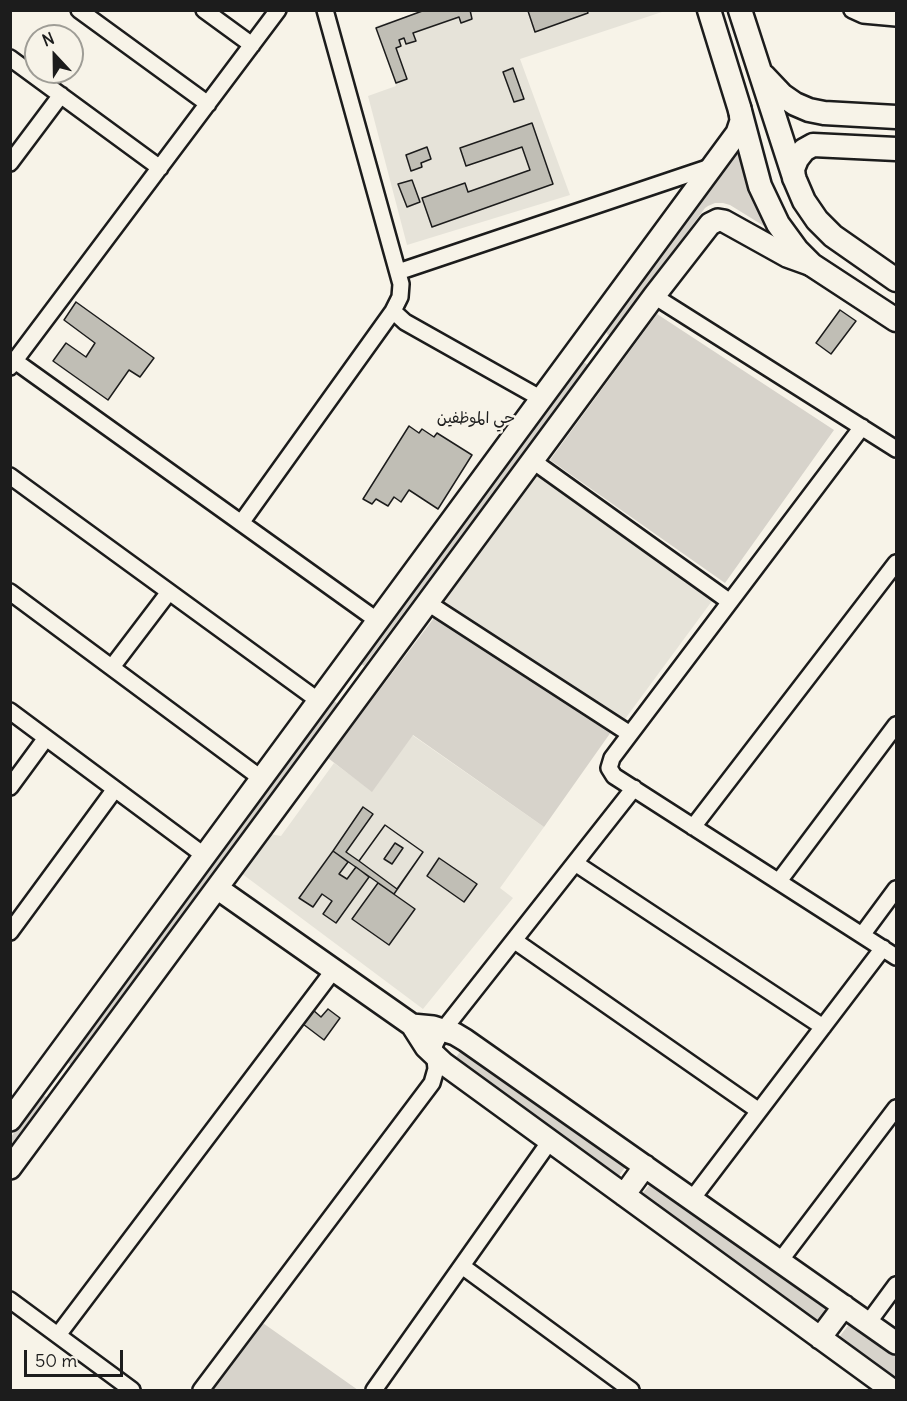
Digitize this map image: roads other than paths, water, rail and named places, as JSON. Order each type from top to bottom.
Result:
[{"type":"main road","points":[[709,10],[739,107],[757,176],[768,205],[784,233],[812,265]]},
{"type":"main road","points":[[741,11],[795,180],[804,201],[825,228],[860,256],[897,280]]},
{"type":"main road","points":[[758,65],[776,90],[795,104],[809,110],[824,113],[897,117]]},
{"type":"main road","points":[[10,1120],[738,131],[741,121],[739,107]]},
{"type":"main road","points":[[795,180],[793,169],[796,159],[804,150],[813,145],[897,149]]},
{"type":"main road","points":[[10,1168],[654,296],[710,224],[718,220],[727,222],[787,256],[812,265],[892,314]]},
{"type":"main road","points":[[597,324],[598,331],[607,340],[621,341]]},
{"type":"main road","points":[[578,350],[591,351],[600,360],[602,367]]},
{"type":"main road","points":[[347,663],[351,675],[356,680],[369,682]]},
{"type":"main road","points":[[322,697],[332,692],[338,693],[344,696],[350,708]]},
{"type":"main road","points":[[217,888],[412,1025],[419,1037],[452,1070],[891,1390]]},
{"type":"main road","points":[[412,1025],[444,1030],[465,1040],[897,1343]]},
{"type":"main road","points":[[56,1058],[57,1065],[66,1074],[79,1076]]},
{"type":"main road","points":[[36,1086],[54,1091],[58,1104]]},
{"type":"main road","points":[[624,1195],[645,1166]]},
{"type":"main road","points":[[820,1338],[844,1306]]},
{"type":"street","points":[[79,10],[208,104]]},
{"type":"street","points":[[204,10],[252,45]]},
{"type":"street","points":[[278,10],[13,364],[378,621]]},
{"type":"street","points":[[852,10],[863,15],[897,18]]},
{"type":"street","points":[[241,523],[400,297],[401,284],[398,272],[326,11]]},
{"type":"street","points":[[10,58],[160,168]]},
{"type":"street","points":[[10,164],[61,95]]},
{"type":"street","points":[[398,272],[712,166]]},
{"type":"street","points":[[654,296],[897,449]]},
{"type":"street","points":[[393,310],[405,322],[540,398]]},
{"type":"street","points":[[862,427],[630,734],[610,761],[609,768],[614,776],[897,957]]},
{"type":"street","points":[[533,460],[730,602]]},
{"type":"street","points":[[10,476],[169,592],[322,697]]},
{"type":"street","points":[[693,826],[897,563]]},
{"type":"street","points":[[10,592],[262,778]]},
{"type":"street","points":[[111,667],[169,592]]},
{"type":"street","points":[[428,603],[630,734]]},
{"type":"street","points":[[10,711],[205,856]]},
{"type":"street","points":[[779,881],[897,725]]},
{"type":"street","points":[[10,787],[46,738]]},
{"type":"street","points":[[10,932],[115,789]]},
{"type":"street","points":[[201,1390],[432,1083],[436,1070],[435,1044],[444,1030],[634,789]]},
{"type":"street","points":[[575,863],[823,1027]]},
{"type":"street","points":[[862,935],[897,889]]},
{"type":"street","points":[[515,941],[759,1111]]},
{"type":"street","points":[[692,1199],[883,948]]},
{"type":"street","points":[[58,1335],[333,971]]},
{"type":"street","points":[[780,1261],[897,1108]]},
{"type":"street","points":[[378,1389],[550,1141]]},
{"type":"street","points":[[462,1266],[631,1390]]},
{"type":"street","points":[[868,1323],[897,1285]]},
{"type":"street","points":[[10,1300],[132,1390]]},
{"type":"district","name":"حي الموظفين","points":[[476,418]]}]
